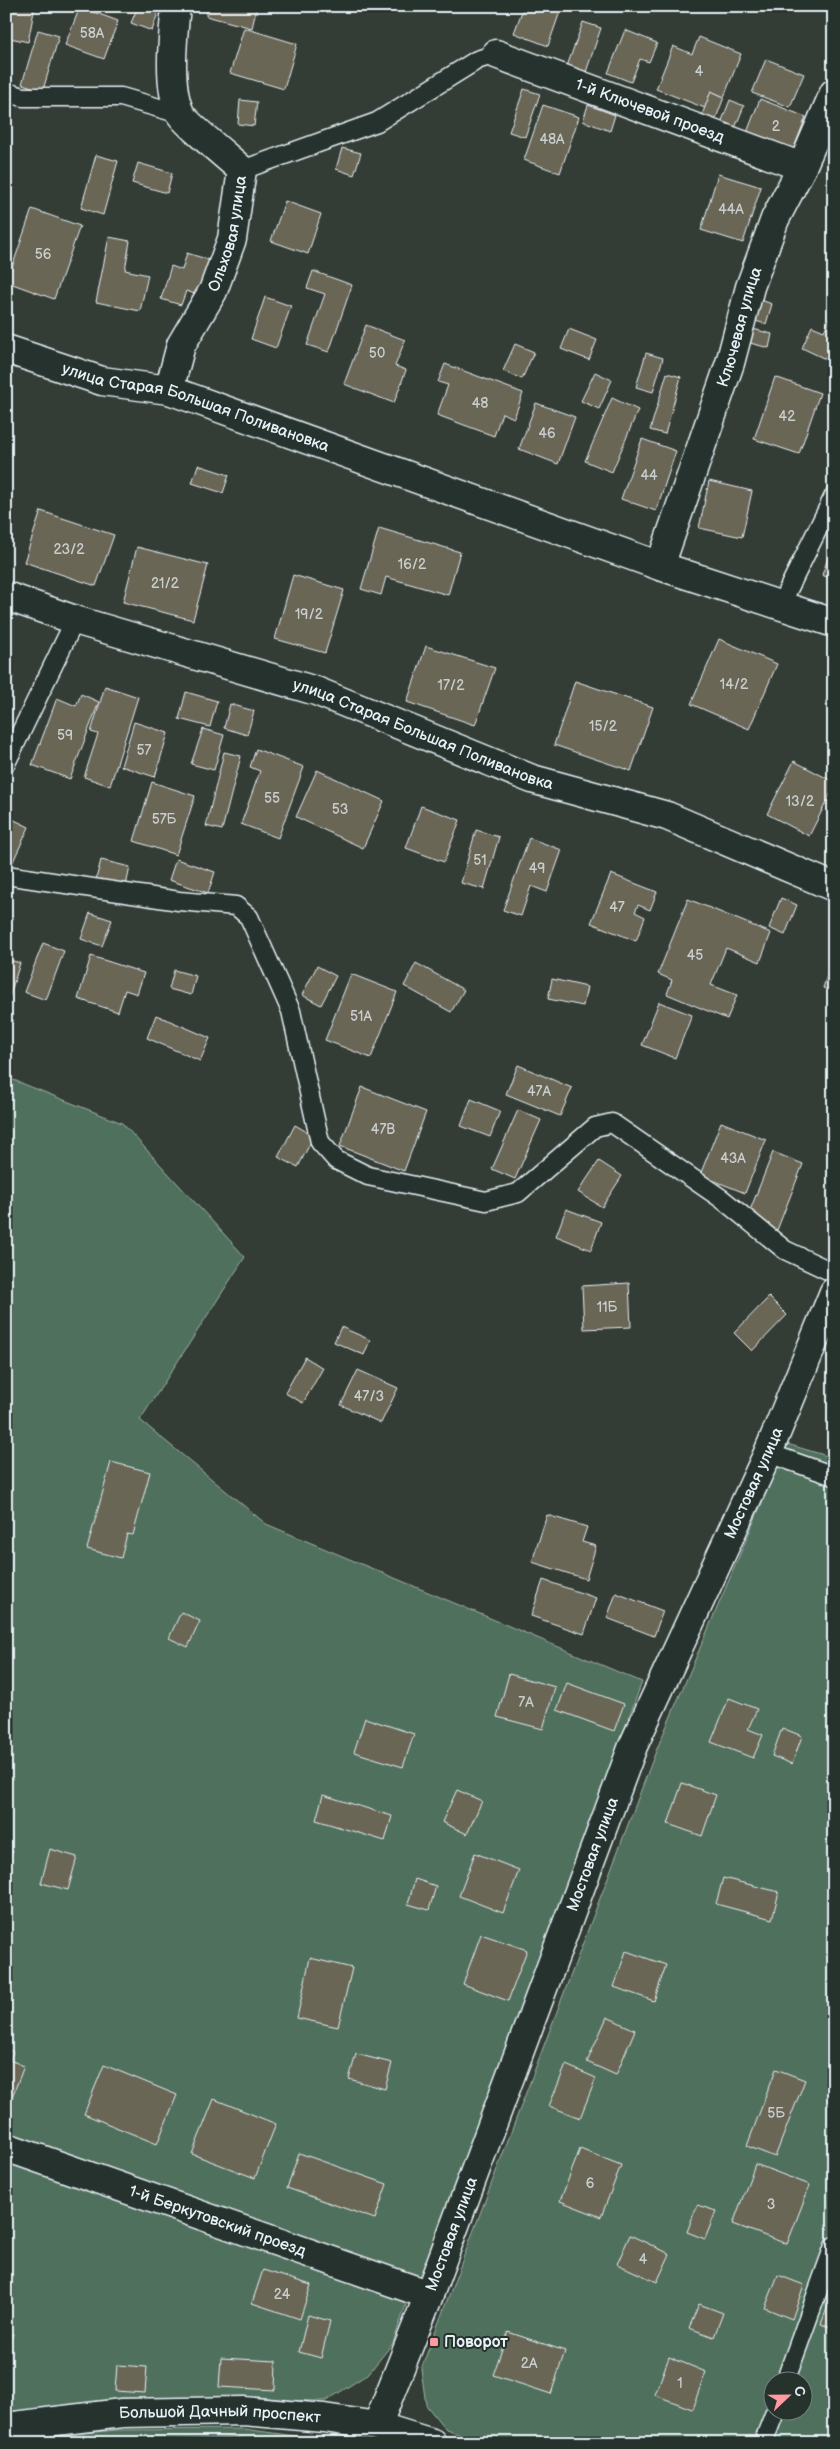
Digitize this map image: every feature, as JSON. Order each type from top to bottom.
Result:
[{"type":"street","points":[[176,6],[172,51],[174,84],[180,114]]},
{"type":"street","name":"1-й Ключевой проезд","points":[[496,54],[802,167]]},
{"type":"street","name":"Ключевая улица","points":[[660,566],[730,363],[750,287],[775,219],[802,167],[834,93]]},
{"type":"street","name":"Ольховая улица","points":[[169,390],[181,345],[213,291],[232,239],[242,170],[180,114]]},
{"type":"street","name":"улица Старая Большая Поливановка","points":[[6,349],[102,381],[169,390],[660,566],[834,622]]},
{"type":"street","name":"улица Старая Большая Поливановка","points":[[6,596],[75,620],[316,691],[532,779],[667,816],[834,887]]},
{"type":"street","name":"Мостовая улица","points":[[377,2426],[428,2295],[633,1746],[768,1454],[834,1292]]},
{"type":"street","name":"1-й Беркутовский проезд","points":[[6,2147],[428,2295]]},
{"type":"street","name":"Большой Дачный проспект","points":[[6,2427],[122,2413],[243,2412],[324,2418],[377,2426],[432,2443]]},
{"type":"lane","points":[[242,170],[377,122],[477,60],[496,54]]},
{"type":"lane","points":[[6,92],[23,97],[121,98],[180,114]]},
{"type":"lane","points":[[781,604],[834,496]]},
{"type":"lane","points":[[6,764],[75,620]]},
{"type":"lane","points":[[6,875],[179,901],[236,906],[249,917],[291,1011],[320,1142],[336,1160],[368,1176],[486,1201],[518,1193],[595,1127],[612,1123],[722,1199],[785,1250],[834,1273]]},
{"type":"lane","points":[[768,1454],[834,1476]]},
{"type":"lane","points":[[789,2372],[834,2246]]},
{"type":"lane","points":[[763,2443],[771,2422]]},
{"type":"green space","points":[[6,1077],[122,1123],[245,1257],[140,1420],[266,1524],[642,1682],[419,2279],[6,2139]]},
{"type":"green space","points":[[787,1444],[834,1458],[834,2443],[483,2443],[446,2430],[426,2405],[421,2369],[656,1751]]},
{"type":"green space","points":[[6,2159],[409,2296],[393,2343],[368,2374],[326,2401],[122,2398],[6,2413]]},
{"type":"green space","points":[[244,2429],[345,2443],[6,2443],[6,2440],[117,2430]]},
{"type":"building","points":[[6,6],[35,6],[28,42],[6,37]]},
{"type":"building","points":[[138,6],[160,6],[152,31],[131,23]]},
{"type":"building","points":[[208,6],[257,6],[252,28],[206,16]]},
{"type":"building","points":[[524,6],[562,6],[548,46],[514,33]]},
{"type":"building","points":[[820,6],[834,6],[834,12]]},
{"type":"building","points":[[80,7],[118,21],[104,59],[65,45]]},
{"type":"building","points":[[583,22],[601,28],[585,75],[566,69]]},
{"type":"building","points":[[244,28],[297,44],[284,89],[230,73]]},
{"type":"building","points":[[38,30],[59,36],[43,90],[22,84]]},
{"type":"building","points":[[625,30],[657,43],[649,62],[640,59],[631,82],[608,73]]},
{"type":"building","points":[[699,37],[741,54],[724,97],[711,91],[705,108],[656,89],[673,46],[692,54]]},
{"type":"building","points":[[766,59],[804,74],[790,107],[752,93]]},
{"type":"building","points":[[524,89],[540,94],[525,137],[509,132]]},
{"type":"building","points":[[711,91],[724,97],[712,129],[699,123]]},
{"type":"building","points":[[760,99],[806,117],[792,153],[746,135]]},
{"type":"building","points":[[240,100],[257,102],[254,126],[238,124]]},
{"type":"building","points":[[730,100],[744,106],[735,128],[721,123]]},
{"type":"building","points":[[543,105],[579,117],[560,173],[524,160]]},
{"type":"building","points":[[588,105],[615,115],[610,131],[583,121]]},
{"type":"building","points":[[342,148],[361,153],[354,175],[336,169]]},
{"type":"building","points":[[96,155],[118,161],[103,215],[81,208]]},
{"type":"building","points":[[138,163],[172,173],[167,193],[132,183]]},
{"type":"building","points":[[718,174],[761,187],[743,243],[701,230]]},
{"type":"building","points":[[285,201],[321,214],[308,254],[271,241]]},
{"type":"building","points":[[32,209],[80,226],[54,299],[7,282]]},
{"type":"building","points":[[109,237],[130,241],[125,270],[148,275],[140,311],[96,302]]},
{"type":"building","points":[[187,253],[209,260],[198,295],[186,291],[181,305],[161,299],[171,266],[182,270]]},
{"type":"building","points":[[313,271],[352,285],[329,352],[307,345],[325,294],[307,288]]},
{"type":"building","points":[[265,297],[291,306],[276,348],[251,339]]},
{"type":"building","points":[[758,299],[772,304],[766,324],[752,320]]},
{"type":"building","points":[[834,310],[834,363],[802,348],[812,326],[824,331]]},
{"type":"building","points":[[366,325],[405,340],[395,366],[406,370],[394,403],[344,384]]},
{"type":"building","points":[[749,328],[772,334],[769,348],[746,342]]},
{"type":"building","points":[[569,329],[597,340],[589,360],[561,349]]},
{"type":"building","points":[[515,344],[534,352],[522,379],[503,371]]},
{"type":"building","points":[[646,353],[663,358],[653,392],[636,387]]},
{"type":"building","points":[[445,364],[523,393],[514,418],[502,413],[494,436],[437,415],[448,385],[438,382]]},
{"type":"building","points":[[595,372],[612,380],[599,409],[581,401]]},
{"type":"building","points":[[667,373],[681,377],[665,434],[650,430]]},
{"type":"building","points":[[775,377],[820,393],[799,454],[754,439]]},
{"type":"building","points":[[612,398],[638,410],[612,472],[585,461]]},
{"type":"building","points":[[536,403],[575,417],[558,464],[519,449]]},
{"type":"building","points":[[642,439],[676,451],[656,511],[621,499]]},
{"type":"building","points":[[198,465],[229,475],[223,493],[192,483]]},
{"type":"building","points":[[709,481],[752,491],[742,537],[699,528]]},
{"type":"building","points":[[41,511],[114,535],[96,586],[24,562]]},
{"type":"building","points":[[379,528],[460,552],[448,595],[386,577],[381,595],[361,589]]},
{"type":"building","points":[[834,541],[834,580],[822,575]]},
{"type":"building","points":[[137,547],[208,565],[193,620],[123,602]]},
{"type":"building","points":[[293,575],[344,590],[325,653],[275,639]]},
{"type":"building","points":[[719,639],[777,664],[749,729],[691,704]]},
{"type":"building","points":[[426,646],[495,668],[475,725],[407,702]]},
{"type":"building","points":[[6,674],[13,676],[6,696]]},
{"type":"building","points":[[575,681],[653,707],[631,771],[554,745]]},
{"type":"building","points":[[105,686],[138,697],[110,786],[84,777],[98,734],[91,732]]},
{"type":"building","points":[[186,692],[217,701],[210,727],[179,719]]},
{"type":"building","points":[[81,694],[99,702],[70,779],[32,765],[57,698],[76,706]]},
{"type":"building","points":[[230,704],[254,711],[247,735],[224,728]]},
{"type":"building","points":[[134,722],[168,733],[155,777],[121,766]]},
{"type":"building","points":[[203,729],[224,735],[214,770],[191,764]]},
{"type":"building","points":[[256,749],[304,767],[278,838],[241,824],[260,771],[250,767]]},
{"type":"building","points":[[224,752],[241,756],[222,830],[206,826]]},
{"type":"building","points":[[794,761],[834,782],[834,787],[809,836],[767,814]]},
{"type":"building","points":[[317,770],[384,801],[363,848],[296,817]]},
{"type":"building","points":[[152,782],[195,796],[176,855],[134,841]]},
{"type":"building","points":[[421,806],[460,820],[444,862],[406,848]]},
{"type":"building","points":[[6,816],[29,827],[10,868],[6,866]]},
{"type":"building","points":[[476,830],[499,837],[484,889],[461,883]]},
{"type":"building","points":[[529,838],[562,850],[547,892],[531,886],[521,916],[503,910]]},
{"type":"building","points":[[176,859],[215,872],[208,893],[169,880]]},
{"type":"building","points":[[101,860],[130,867],[126,886],[96,879]]},
{"type":"building","points":[[611,874],[657,892],[650,910],[638,905],[635,912],[645,917],[636,941],[591,923]]},
{"type":"building","points":[[781,898],[797,905],[785,935],[769,928]]},
{"type":"building","points":[[688,899],[771,933],[760,962],[726,948],[711,985],[737,995],[727,1019],[667,994],[672,980],[658,974]]},
{"type":"building","points":[[90,913],[112,920],[102,946],[81,939]]},
{"type":"building","points":[[43,943],[64,951],[46,1000],[24,992]]},
{"type":"building","points":[[834,954],[834,992],[823,988]]},
{"type":"building","points":[[91,956],[144,973],[137,994],[125,990],[118,1012],[78,999]]},
{"type":"building","points":[[6,959],[20,963],[8,1001],[6,1000]]},
{"type":"building","points":[[416,963],[464,990],[451,1012],[404,986]]},
{"type":"building","points":[[317,966],[336,976],[321,1005],[302,995]]},
{"type":"building","points":[[174,970],[196,976],[191,995],[169,989]]},
{"type":"building","points":[[351,974],[397,992],[371,1058],[325,1040]]},
{"type":"building","points":[[552,979],[587,987],[583,1006],[548,999]]},
{"type":"building","points":[[659,1002],[692,1015],[675,1058],[642,1045]]},
{"type":"building","points":[[156,1015],[210,1038],[200,1061],[147,1038]]},
{"type":"building","points":[[518,1065],[572,1088],[560,1116],[506,1094]]},
{"type":"building","points":[[362,1087],[426,1112],[404,1171],[340,1146]]},
{"type":"building","points":[[471,1099],[500,1111],[490,1137],[461,1126]]},
{"type":"building","points":[[518,1110],[541,1120],[515,1179],[492,1169]]},
{"type":"building","points":[[721,1122],[766,1140],[745,1193],[700,1175]]},
{"type":"building","points":[[295,1125],[314,1136],[298,1167],[278,1157]]},
{"type":"building","points":[[773,1152],[803,1164],[777,1230],[747,1218]]},
{"type":"building","points":[[599,1161],[622,1176],[602,1207],[578,1192]]},
{"type":"building","points":[[566,1209],[601,1222],[591,1250],[556,1236]]},
{"type":"building","points":[[629,1283],[631,1327],[584,1329],[582,1286]]},
{"type":"building","points":[[769,1297],[787,1315],[752,1351],[734,1333]]},
{"type":"building","points":[[341,1327],[370,1340],[364,1355],[334,1342]]},
{"type":"building","points":[[305,1357],[323,1368],[303,1403],[285,1393]]},
{"type":"building","points":[[358,1370],[398,1388],[381,1423],[341,1405]]},
{"type":"building","points":[[111,1462],[150,1472],[133,1535],[127,1534],[121,1558],[87,1549]]},
{"type":"building","points":[[547,1515],[587,1527],[582,1542],[596,1546],[586,1579],[532,1562]]},
{"type":"building","points":[[543,1580],[596,1598],[584,1634],[531,1616]]},
{"type":"building","points":[[616,1593],[663,1611],[654,1636],[607,1618]]},
{"type":"building","points":[[181,1612],[200,1621],[188,1647],[169,1638]]},
{"type":"building","points":[[509,1674],[555,1687],[543,1729],[497,1717]]},
{"type":"building","points":[[567,1683],[624,1704],[614,1731],[557,1710]]},
{"type":"building","points":[[729,1698],[757,1709],[748,1729],[763,1735],[753,1758],[711,1742]]},
{"type":"building","points":[[365,1718],[414,1734],[403,1767],[354,1752]]},
{"type":"building","points":[[782,1728],[802,1736],[792,1764],[772,1756]]},
{"type":"building","points":[[682,1783],[716,1795],[702,1836],[668,1824]]},
{"type":"building","points":[[457,1790],[482,1801],[467,1834],[442,1822]]},
{"type":"building","points":[[323,1795],[392,1816],[385,1841],[316,1820]]},
{"type":"building","points":[[6,1849],[13,1851],[6,1867]]},
{"type":"building","points":[[50,1849],[77,1857],[68,1890],[41,1883]]},
{"type":"building","points":[[475,1853],[519,1870],[503,1913],[459,1896]]},
{"type":"building","points":[[723,1878],[779,1892],[772,1919],[716,1904]]},
{"type":"building","points":[[415,1879],[436,1886],[429,1910],[408,1904]]},
{"type":"building","points":[[481,1934],[527,1950],[508,2001],[463,1984]]},
{"type":"building","points":[[626,1951],[666,1965],[654,2001],[614,1987]]},
{"type":"building","points":[[310,1958],[352,1968],[338,2027],[297,2018]]},
{"type":"building","points":[[607,2017],[635,2030],[616,2075],[587,2062]]},
{"type":"building","points":[[6,2049],[13,2052],[10,2060],[24,2066],[12,2097],[6,2094]]},
{"type":"building","points":[[356,2054],[392,2063],[385,2089],[349,2079]]},
{"type":"building","points":[[104,2065],[177,2095],[157,2144],[84,2114]]},
{"type":"building","points":[[566,2065],[596,2078],[580,2118],[549,2106]]},
{"type":"building","points":[[776,2069],[805,2080],[775,2157],[747,2146]]},
{"type":"building","points":[[214,2099],[276,2124],[255,2178],[192,2154]]},
{"type":"building","points":[[580,2149],[621,2165],[601,2217],[560,2201]]},
{"type":"building","points":[[299,2153],[387,2184],[375,2219],[287,2188]]},
{"type":"building","points":[[755,2164],[810,2185],[787,2244],[733,2224]]},
{"type":"building","points":[[697,2205],[716,2211],[705,2239],[687,2232]]},
{"type":"building","points":[[630,2235],[670,2254],[657,2282],[617,2264]]},
{"type":"building","points":[[263,2270],[311,2285],[300,2319],[252,2303]]},
{"type":"building","points":[[778,2275],[804,2285],[792,2319],[765,2308]]},
{"type":"building","points":[[834,2291],[834,2329],[821,2324]]},
{"type":"building","points":[[699,2304],[723,2313],[714,2337],[689,2328]]},
{"type":"building","points":[[308,2315],[330,2321],[321,2358],[299,2352]]},
{"type":"building","points":[[6,2331],[13,2334],[6,2352]]},
{"type":"building","points":[[508,2332],[565,2351],[551,2394],[493,2375]]},
{"type":"building","points":[[669,2357],[706,2372],[692,2409],[655,2395]]},
{"type":"building","points":[[221,2358],[276,2361],[275,2390],[219,2387]]},
{"type":"building","points":[[117,2365],[147,2367],[145,2393],[115,2391]]},
{"type":"tram line","points":[[108,2443],[237,2438],[262,2443]]},
{"type":"place","name":"Поворот","points":[[434,2342]]}]
